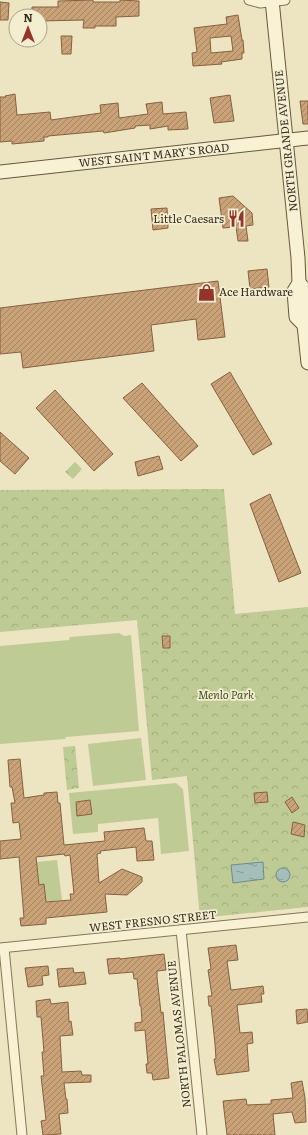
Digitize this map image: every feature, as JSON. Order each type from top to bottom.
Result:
[{"type":"main road","name":"NORTH GRANDE AVENUE","points":[[276,0],[286,141],[297,250],[299,283],[294,291],[296,317],[307,318],[308,362]]},
{"type":"main road","name":"WEST SAINT MARY'S ROAD","points":[[0,172],[308,138]]},
{"type":"street","points":[[249,0],[260,3],[276,0]]},
{"type":"street","name":"WEST FRESNO STREET","points":[[2,948],[308,917]]},
{"type":"street","name":"NORTH PALOMAS AVENUE","points":[[181,930],[202,1135]]},
{"type":"street","points":[[2,948],[22,1135]]},
{"type":"green space","points":[[75,462],[82,469],[73,479],[65,472]]},
{"type":"green space","name":"Menlo Park","points":[[224,489],[235,614],[308,607],[308,907],[200,918],[187,776],[152,780],[137,620],[0,632],[0,490]]},
{"type":"green space","points":[[119,633],[124,636],[131,635],[139,731],[0,744],[0,646],[69,640],[70,637]]},
{"type":"green space","points":[[141,738],[146,780],[93,786],[88,744]]},
{"type":"green space","points":[[75,746],[79,788],[67,790],[63,747]]},
{"type":"green space","points":[[176,783],[183,789],[189,851],[161,854],[158,818],[98,824],[98,832],[73,834],[69,793]]},
{"type":"green space","points":[[57,860],[62,900],[46,902],[44,884],[39,885],[36,862]]},
{"type":"water","points":[[263,862],[264,879],[233,883],[231,865]]},
{"type":"water","points":[[283,868],[288,870],[290,875],[288,880],[283,882],[278,880],[276,875],[278,870]]},
{"type":"building","points":[[58,1],[139,1],[139,16],[116,17],[116,26],[95,26],[95,28],[83,28],[84,20],[48,21],[48,8],[32,8],[58,7]]},
{"type":"building","points":[[0,2],[9,3],[8,20],[0,20]]},
{"type":"building","points":[[238,15],[243,40],[244,53],[242,53],[242,59],[221,62],[222,64],[193,66],[192,53],[197,52],[194,28],[227,24],[226,17]],"holes":[[[231,36],[233,51],[211,53],[210,38]]]},
{"type":"building","points":[[61,36],[72,36],[71,54],[62,54]]},
{"type":"building","points":[[15,94],[17,115],[50,112],[51,120],[101,113],[100,105],[118,103],[119,118],[148,114],[146,104],[162,102],[163,114],[186,112],[188,129],[168,130],[168,126],[150,129],[150,125],[135,126],[135,128],[104,133],[103,131],[48,136],[44,137],[44,141],[12,144],[12,141],[0,142],[0,97]]},
{"type":"building","points":[[230,95],[234,121],[214,123],[210,98]]},
{"type":"building","points":[[300,101],[308,101],[308,124],[303,124]]},
{"type":"building","name":"Little Caesars","points":[[233,196],[252,213],[253,225],[246,226],[248,241],[238,241],[236,227],[223,228],[219,198]]},
{"type":"building","points":[[167,208],[168,228],[153,230],[151,209]]},
{"type":"building","points":[[267,269],[269,287],[250,289],[248,271]]},
{"type":"building","points":[[218,281],[225,337],[198,340],[196,319],[151,325],[154,351],[23,368],[21,352],[0,354],[0,308]]},
{"type":"building","points":[[230,372],[272,444],[253,455],[211,384]]},
{"type":"building","points":[[142,383],[198,446],[181,461],[123,398]]},
{"type":"building","points":[[55,390],[113,454],[94,471],[36,408]]},
{"type":"building","points":[[0,432],[29,458],[15,474],[0,461]]},
{"type":"building","points":[[159,456],[163,469],[138,476],[135,462]]},
{"type":"building","points":[[270,494],[301,573],[279,582],[250,504]]},
{"type":"building","points":[[162,636],[170,636],[170,648],[163,648]]},
{"type":"building","points":[[20,759],[24,798],[44,795],[44,793],[57,792],[58,803],[60,803],[64,845],[105,841],[104,832],[144,828],[146,841],[152,841],[154,860],[137,861],[136,847],[100,851],[101,853],[97,854],[99,883],[122,869],[142,877],[142,882],[127,895],[105,894],[107,912],[46,918],[46,924],[21,926],[20,918],[24,918],[19,857],[0,859],[0,841],[21,839],[19,822],[13,823],[11,803],[15,803],[12,787],[10,787],[8,760]],"holes":[[[64,854],[65,856],[70,855],[74,894],[70,894],[71,900],[46,902],[44,884],[39,885],[36,857]]]},
{"type":"building","points":[[267,792],[268,802],[255,803],[254,793]]},
{"type":"building","points":[[292,797],[299,808],[292,813],[285,802]]},
{"type":"building","points":[[90,800],[92,814],[77,816],[76,802]]},
{"type":"building","points":[[293,822],[305,825],[304,837],[291,834]]},
{"type":"building","points":[[236,945],[238,960],[227,961],[231,990],[263,986],[264,994],[261,994],[262,1002],[237,1005],[240,1033],[252,1032],[253,1043],[247,1044],[249,1071],[217,1075],[214,1059],[216,1059],[211,1006],[209,1006],[208,996],[212,996],[208,970],[211,969],[208,948]]},
{"type":"building","points":[[164,954],[166,970],[157,971],[157,977],[161,1013],[163,1012],[169,1078],[153,1080],[152,1073],[147,1073],[146,1064],[148,1064],[145,1030],[135,1031],[135,1023],[142,1022],[137,979],[134,979],[133,972],[109,974],[107,959]]},
{"type":"building","points":[[48,966],[49,975],[42,976],[43,985],[28,987],[25,968]]},
{"type":"building","points":[[73,968],[74,973],[84,972],[86,984],[59,987],[57,969]]},
{"type":"building","points":[[50,999],[51,1004],[68,1002],[69,1022],[71,1021],[73,1035],[60,1036],[62,1072],[81,1071],[82,1075],[91,1075],[91,1082],[64,1083],[68,1113],[59,1114],[61,1134],[43,1135],[41,1121],[46,1120],[41,1076],[44,1076],[42,1052],[44,1052],[41,1017],[37,1017],[36,1001]]},
{"type":"building","points":[[307,1009],[308,1022],[297,1024],[296,1010]]},
{"type":"building","points":[[302,1081],[305,1098],[306,1122],[295,1123],[292,1112],[273,1114],[275,1135],[227,1135],[223,1101],[246,1099],[247,1105],[271,1104],[271,1100],[293,1098],[291,1083]]},
{"type":"place","name":"Little Caesars","points":[[237,219]]},
{"type":"place","name":"Ace Hardware","points":[[206,292]]}]
